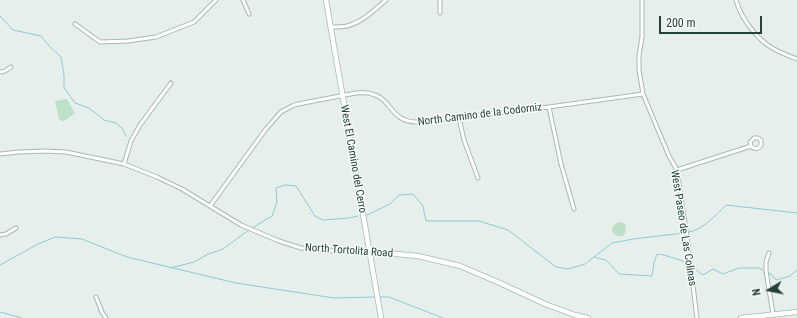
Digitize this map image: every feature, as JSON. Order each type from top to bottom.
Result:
[{"type":"street","points":[[75,24],[100,42],[128,41],[156,37],[194,22],[216,0]]},
{"type":"street","points":[[243,0],[249,14]]},
{"type":"street","name":"West El Camino del Cerro","points":[[326,0],[381,318]]},
{"type":"street","points":[[331,27],[346,26],[356,23],[366,17],[386,0]]},
{"type":"street","points":[[440,0],[440,13]]},
{"type":"street","name":"West Paseo de Las Colinas","points":[[642,0],[642,37],[639,56],[642,94],[669,156],[677,170],[697,318]]},
{"type":"street","points":[[736,0],[747,24],[762,40],[774,50],[797,59]]},
{"type":"street","points":[[0,72],[5,71],[11,66]]},
{"type":"street","points":[[124,164],[131,141],[140,125],[171,83]]},
{"type":"street","name":"North Camino de la Codorniz","points":[[210,206],[261,135],[276,117],[281,112],[298,104],[356,93],[374,94],[386,103],[402,120],[411,122],[459,118],[642,94]]},
{"type":"street","points":[[549,107],[561,164],[574,209]]},
{"type":"street","points":[[459,118],[464,140],[478,178]]},
{"type":"street","points":[[677,170],[751,146]]},
{"type":"street","name":"North Tortolita Road","points":[[0,154],[45,151],[66,152],[124,164],[182,189],[241,225],[279,241],[301,248],[370,254],[418,256],[460,266],[575,317],[588,318]]},
{"type":"street","points":[[0,235],[6,234],[16,228]]},
{"type":"street","points":[[769,253],[766,262],[766,271],[773,314]]},
{"type":"street","points":[[96,298],[106,318]]},
{"type":"street","points":[[741,318],[797,312]]},
{"type":"green space","points":[[67,99],[75,113],[64,121],[59,120],[55,101]]},
{"type":"green space","points":[[619,222],[625,223],[626,231],[623,236],[616,235],[612,231],[613,226]]},
{"type":"waterway","points":[[0,16],[13,30],[41,36],[61,57],[64,75],[64,88],[75,103],[89,108],[104,120],[116,123],[123,129],[126,136]]},
{"type":"waterway","points":[[252,228],[272,216],[277,202],[276,188],[285,185],[296,186],[315,216],[323,220],[358,216]]},
{"type":"waterway","points":[[367,215],[390,204],[399,195],[413,194],[423,206],[426,221],[479,221],[508,230],[556,267],[568,269],[585,264],[612,243],[684,233]]},
{"type":"waterway","points":[[689,232],[694,231],[704,225],[726,205],[797,213]]},
{"type":"waterway","points":[[170,268],[194,262],[208,254],[223,249],[249,230]]},
{"type":"waterway","points":[[0,265],[38,244],[55,237],[82,239],[127,257],[236,283],[334,298],[375,297]]},
{"type":"waterway","points":[[594,257],[606,260],[619,274],[652,276],[657,254],[686,262]]},
{"type":"waterway","points":[[695,269],[703,275],[713,269],[723,274],[739,268],[759,268],[764,271]]},
{"type":"waterway","points":[[767,272],[776,280],[790,276],[797,270]]},
{"type":"waterway","points":[[380,297],[389,297],[443,318]]},
{"type":"waterway","points":[[0,312],[22,318]]}]
